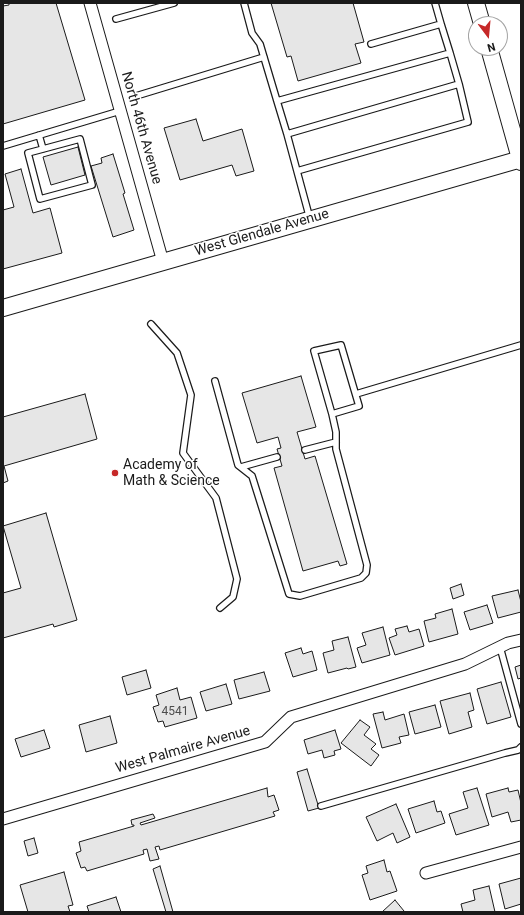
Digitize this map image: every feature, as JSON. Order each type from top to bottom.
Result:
[{"type":"main road","points":[[476,3],[480,16]]},
{"type":"main road","points":[[491,56],[521,160]]},
{"type":"main road","name":"West Glendale Avenue","points":[[3,308],[310,219],[521,160]]},
{"type":"street","name":"North 46th Avenue","points":[[90,3],[163,262]]},
{"type":"street","name":"West Palmaire Avenue","points":[[3,819],[265,742],[291,717],[465,664],[500,647],[521,640]]},
{"type":"street","points":[[426,874],[521,847]]},
{"type":"lane","points":[[116,19],[174,3]]},
{"type":"lane","points":[[244,3],[252,33],[260,44],[264,57],[310,219]]},
{"type":"lane","points":[[297,171],[468,122],[435,3]]},
{"type":"lane","points":[[371,44],[441,24]]},
{"type":"lane","points":[[277,101],[450,53]]},
{"type":"lane","points":[[136,96],[264,57]]},
{"type":"lane","points":[[287,134],[458,84]]},
{"type":"lane","points":[[3,146],[120,111]]},
{"type":"lane","points":[[39,135],[43,149]]},
{"type":"lane","points":[[80,139],[92,185],[40,198],[28,153],[43,149],[80,139]]},
{"type":"lane","points":[[151,324],[177,353],[191,395],[183,453],[216,498],[237,579],[233,597],[220,608]]},
{"type":"lane","points":[[215,381],[238,464],[252,476],[289,594],[300,596],[361,578],[366,573],[367,565],[336,450],[336,432],[332,414],[314,351],[341,345],[359,406],[332,414]]},
{"type":"lane","points":[[356,394],[521,345]]},
{"type":"lane","points":[[305,450],[336,442]]},
{"type":"lane","points":[[241,467],[277,457]]},
{"type":"lane","points":[[500,647],[521,724]]},
{"type":"lane","points":[[321,806],[512,752],[521,747]]},
{"type":"building","points":[[9,3],[56,3],[85,100],[3,124],[3,6],[9,5]]},
{"type":"building","points":[[271,3],[353,3],[364,42],[355,44],[361,63],[298,81],[291,56],[287,57]]},
{"type":"building","points":[[196,119],[203,141],[242,129],[254,171],[236,176],[232,165],[180,180],[164,128]]},
{"type":"building","points":[[78,147],[85,175],[51,185],[43,157]]},
{"type":"building","points":[[113,154],[134,230],[113,237],[91,166],[102,163],[101,158]]},
{"type":"building","points":[[21,169],[33,213],[50,208],[62,253],[3,269],[3,210],[14,207],[5,174]]},
{"type":"building","points":[[301,376],[316,427],[297,432],[305,459],[315,456],[347,564],[340,566],[338,561],[303,571],[274,468],[282,466],[277,449],[281,448],[278,437],[257,443],[242,393]]},
{"type":"building","points":[[85,394],[97,439],[4,466],[8,481],[3,483],[3,417]]},
{"type":"building","points":[[46,513],[77,620],[54,627],[53,624],[3,638],[3,593],[21,588],[3,526]]},
{"type":"building","points":[[461,584],[464,595],[453,599],[450,588]]},
{"type":"building","points":[[518,590],[521,602],[521,612],[498,618],[492,596]]},
{"type":"building","points":[[487,605],[493,623],[470,630],[464,612]]},
{"type":"building","points":[[452,609],[458,634],[429,642],[424,621],[436,618],[435,614]]},
{"type":"building","points":[[407,626],[409,632],[419,629],[424,646],[395,655],[389,638],[397,635],[395,629]]},
{"type":"building","points":[[383,627],[390,655],[362,663],[357,648],[366,645],[362,633]]},
{"type":"building","points":[[348,637],[356,667],[328,673],[323,653],[334,650],[332,641]]},
{"type":"building","points":[[301,648],[303,654],[312,651],[317,670],[293,677],[285,653]]},
{"type":"building","points":[[521,665],[521,678],[518,679],[515,667]]},
{"type":"building","points":[[146,670],[151,688],[127,695],[122,677]]},
{"type":"building","points":[[264,672],[270,691],[239,699],[234,680]]},
{"type":"building","points":[[501,682],[511,717],[487,724],[477,689]]},
{"type":"building","points":[[226,684],[232,704],[206,711],[200,692]]},
{"type":"building","points":[[177,688],[180,700],[191,697],[197,718],[165,727],[163,721],[158,722],[153,707],[159,705],[156,695]]},
{"type":"building","points":[[470,693],[474,710],[468,712],[472,727],[449,734],[440,701]]},
{"type":"building","points":[[435,705],[441,727],[415,734],[409,712]]},
{"type":"building","points":[[383,712],[385,720],[404,714],[409,735],[399,737],[401,743],[382,748],[373,714]]},
{"type":"building","points":[[110,716],[117,743],[86,752],[79,725]]},
{"type":"building","points":[[360,720],[370,727],[364,735],[376,744],[371,749],[379,755],[371,766],[341,743]]},
{"type":"building","points":[[44,730],[50,748],[21,757],[15,739]]},
{"type":"building","points":[[335,730],[341,749],[334,751],[335,755],[324,758],[322,750],[308,754],[304,740]]},
{"type":"building","points":[[307,769],[319,808],[308,811],[297,772]]},
{"type":"building","points":[[267,788],[268,797],[274,795],[279,810],[273,812],[275,816],[160,850],[159,846],[155,847],[159,859],[150,861],[147,849],[143,850],[144,854],[87,871],[85,867],[81,868],[76,853],[81,851],[79,842],[134,826],[132,825],[131,820],[153,814],[155,818],[140,823],[141,825]]},
{"type":"building","points":[[477,788],[489,825],[456,835],[449,814],[468,808],[463,792]]},
{"type":"building","points":[[508,788],[509,792],[518,790],[521,803],[521,820],[511,822],[508,812],[492,817],[486,794]]},
{"type":"building","points":[[434,801],[437,812],[441,811],[445,823],[416,833],[408,809]]},
{"type":"building","points":[[396,804],[410,837],[397,843],[393,833],[377,841],[366,817]]},
{"type":"building","points":[[34,838],[38,853],[28,856],[24,841]]},
{"type":"building","points":[[384,860],[387,872],[390,871],[397,891],[370,900],[362,875],[368,873],[366,866]]},
{"type":"building","points":[[160,866],[173,912],[166,912],[153,869]]},
{"type":"building","points":[[64,872],[73,905],[68,906],[70,912],[28,912],[20,885]]},
{"type":"building","points":[[521,878],[521,904],[505,909],[499,884]]},
{"type":"building","points":[[489,886],[495,912],[463,912],[461,904],[475,900],[473,890]]},
{"type":"building","points":[[116,897],[121,912],[89,912],[87,906]]},
{"type":"building","points":[[395,900],[404,911],[382,912]]},
{"type":"place","name":"Academy of Math & Science","points":[[115,473]]}]
